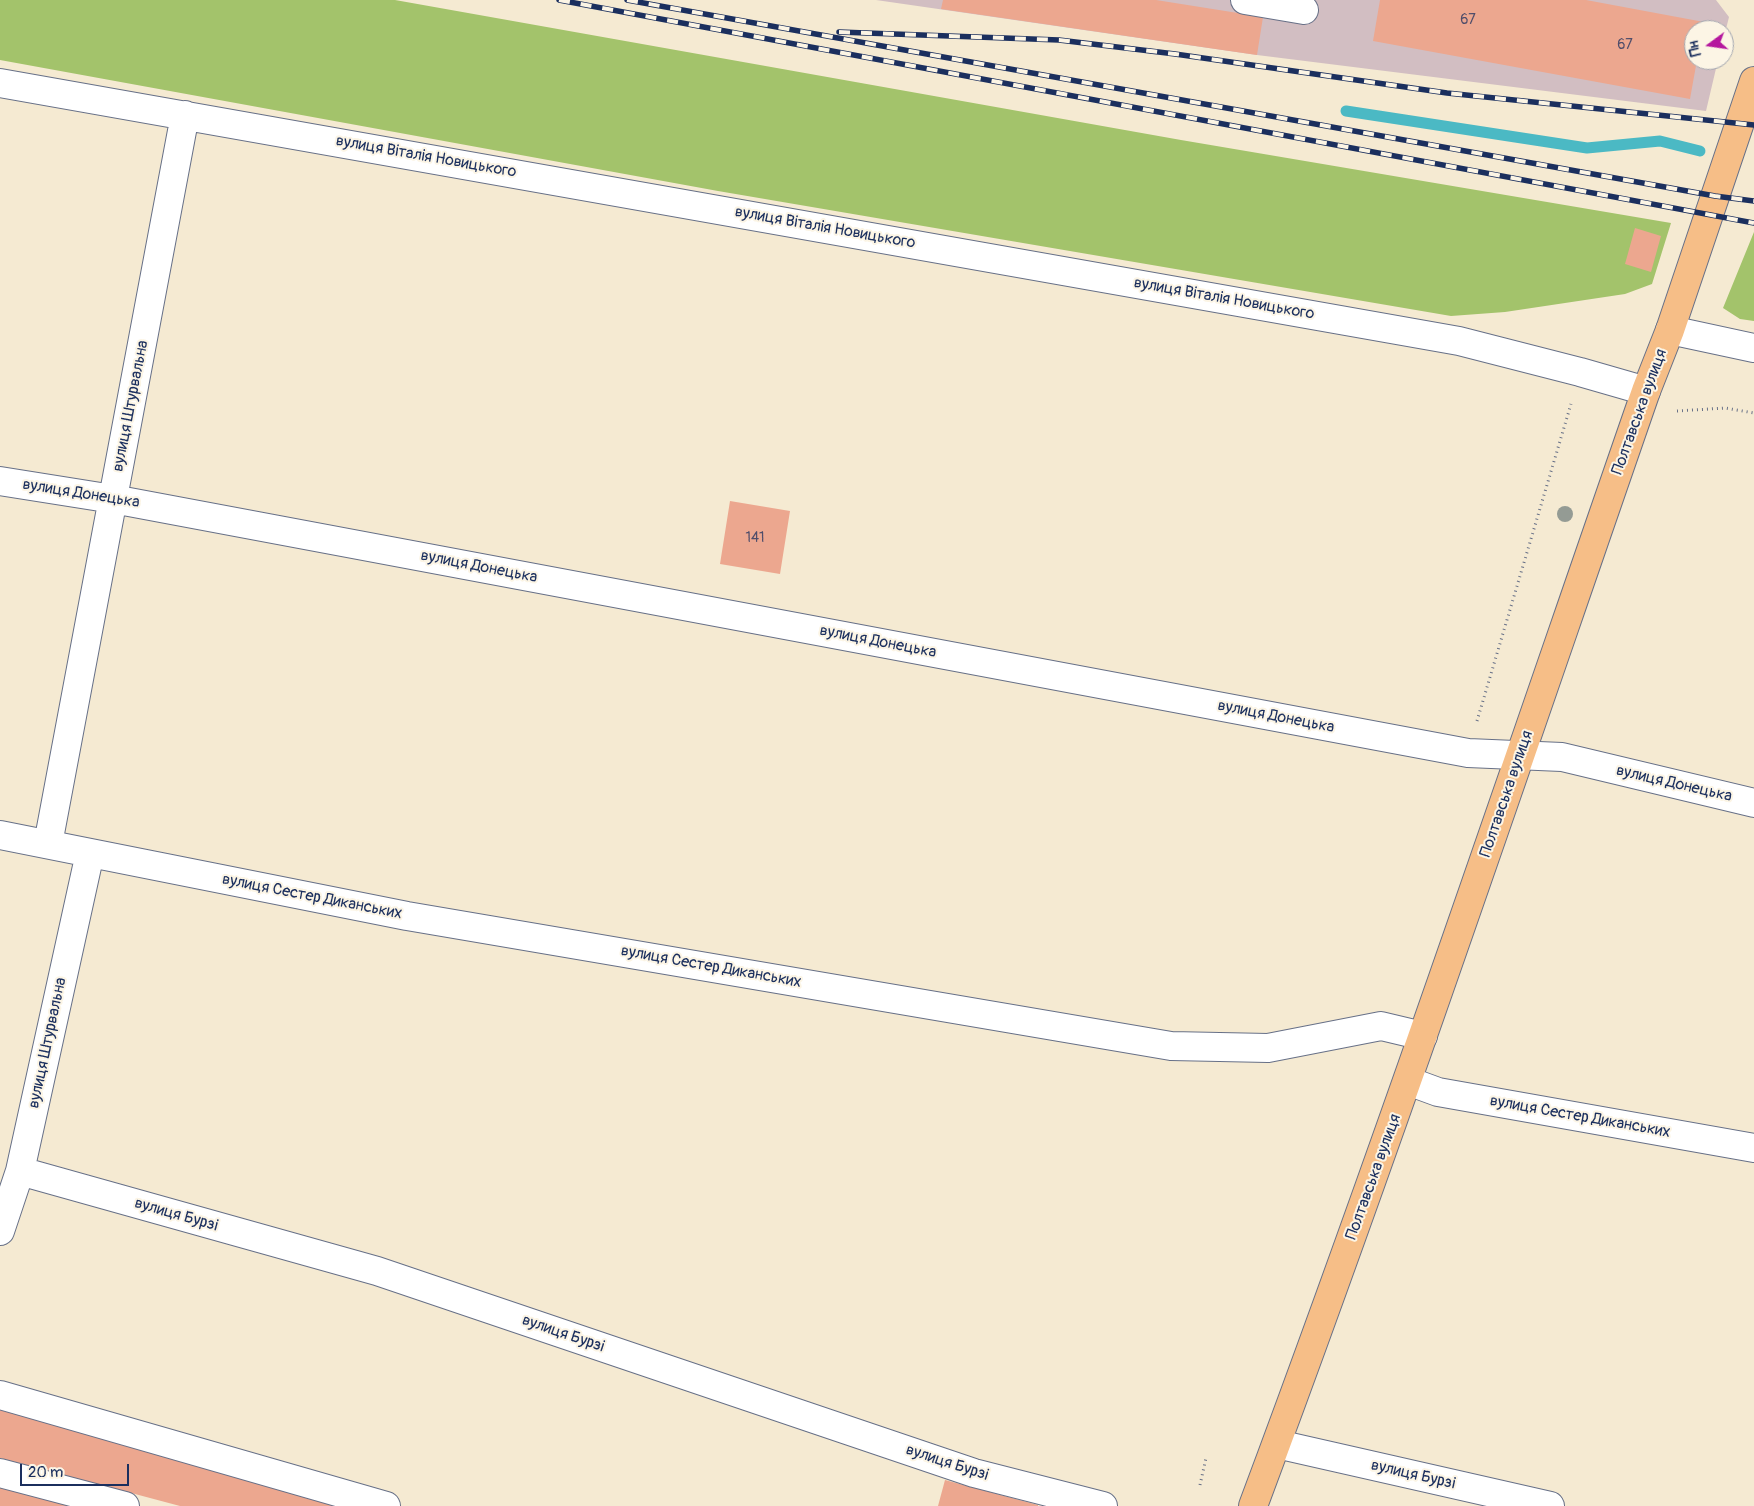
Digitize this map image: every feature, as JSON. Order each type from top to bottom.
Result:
[{"type":"main road","name":"Полтавська вулиця","points":[[1253,1506],[1326,1312],[1408,1081],[1646,391],[1670,330],[1754,81]]},
{"type":"street","points":[[1245,0],[1304,10]]},
{"type":"street","name":"вулиця Віталія Новицького","points":[[0,83],[1459,341],[1646,391]]},
{"type":"street","name":"вулиця Штурвальна","points":[[48,844],[185,115]]},
{"type":"street","points":[[1670,330],[1754,348]]},
{"type":"street","name":"вулиця Донецька","points":[[0,481],[113,499],[1468,753],[1562,757],[1754,803]]},
{"type":"street","name":"вулиця Сестер Диканських","points":[[0,835],[407,916],[1171,1046],[1268,1048],[1381,1026],[1423,1036]]},
{"type":"street","name":"вулиця Штурвальна","points":[[0,1231],[20,1171],[90,853]]},
{"type":"street","name":"вулиця Сестер Диканських","points":[[1408,1081],[1438,1092],[1754,1148]]},
{"type":"street","name":"вулиця Бурзі","points":[[20,1171],[377,1271],[974,1473],[1103,1506]]},
{"type":"street","points":[[0,1395],[386,1506]]},
{"type":"street","name":"вулиця Бурзі","points":[[1276,1444],[1550,1506]]},
{"type":"street","points":[[0,1472],[124,1506]]},
{"type":"path","points":[[1468,753],[1580,372]]},
{"type":"path","points":[[1677,411],[1725,408],[1754,413]]},
{"type":"path","points":[[1200,1485],[1206,1458]]},
{"type":"shaded area","points":[[876,0],[1716,0],[1729,17],[1728,20],[1684,20],[1684,70],[1716,70],[1706,111],[1257,55]]},
{"type":"green space","points":[[0,0],[395,0],[1181,140],[1671,223],[1652,284],[1625,294],[1505,312],[1451,316],[718,191],[0,60]]},
{"type":"green space","points":[[1754,232],[1754,321],[1740,319],[1723,308]]},
{"type":"building","points":[[943,0],[1156,0],[1263,17],[1257,55],[941,9]]},
{"type":"building","points":[[1380,0],[1586,0],[1693,20],[1684,20],[1684,70],[1695,70],[1690,99],[1373,41]]},
{"type":"building","points":[[1635,228],[1661,236],[1651,272],[1625,264]]},
{"type":"building","points":[[730,501],[790,511],[780,574],[720,564]]},
{"type":"building","points":[[0,1410],[347,1506],[180,1506],[0,1458]]},
{"type":"building","points":[[945,1480],[1038,1505],[1038,1506],[938,1506]]},
{"type":"building","points":[[0,1487],[72,1506],[0,1506]]},
{"type":"waterway","points":[[1346,111],[1587,148],[1660,141],[1700,151]]},
{"type":"railway","points":[[559,0],[1754,223]]},
{"type":"railway","points":[[627,0],[1715,196],[1754,201]]},
{"type":"railway","points":[[839,32],[1059,40],[1175,54],[1447,93],[1754,125]]}]
